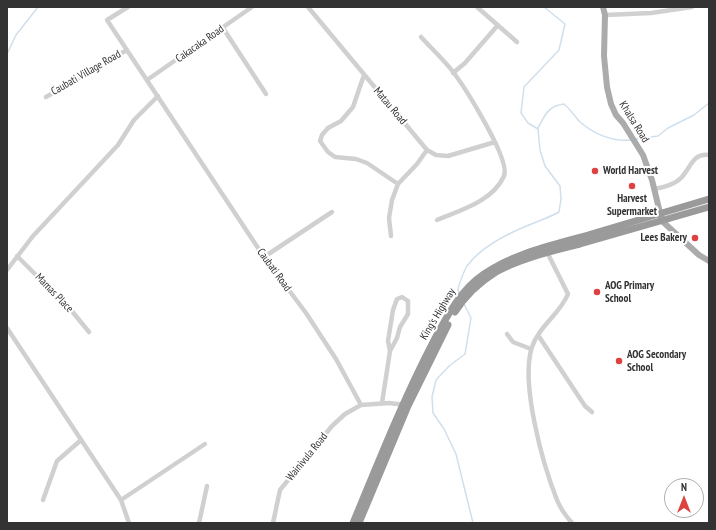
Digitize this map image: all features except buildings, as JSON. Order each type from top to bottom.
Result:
[{"type":"highway","name":"King's Highway","points":[[661,217],[709,199]]},
{"type":"highway","name":"King's Highway","points":[[358,523],[406,405],[418,370],[458,303],[464,296],[485,279],[497,272],[547,250],[661,217],[709,207]]},
{"type":"highway","name":"King's Highway","points":[[353,523],[406,405]]},
{"type":"main road","name":"Khalsa Road","points":[[603,7],[605,15],[604,56],[606,87],[616,115],[644,155],[661,217]]},
{"type":"main road","points":[[661,217],[699,255],[709,261]]},
{"type":"street","name":"Caubati Road","points":[[128,7],[107,20],[264,257],[306,313],[336,359],[361,405]]},
{"type":"street","name":"Cakacaka Road","points":[[146,80],[252,7]]},
{"type":"street","name":"Matau Road","points":[[308,7],[427,150]]},
{"type":"street","points":[[477,7],[517,42]]},
{"type":"street","points":[[605,15],[651,13],[692,7]]},
{"type":"street","points":[[453,73],[465,63],[498,25]]},
{"type":"street","points":[[223,28],[266,94]]},
{"type":"street","points":[[421,37],[453,73],[495,142],[505,167],[505,174],[500,184],[492,193],[479,202],[437,220]]},
{"type":"street","name":"Caubati Village Road","points":[[46,97],[127,50]]},
{"type":"street","points":[[364,75],[353,106],[341,121],[328,128],[322,135],[320,141],[328,152],[335,157],[356,159],[367,163],[398,184]]},
{"type":"street","points":[[7,270],[38,230],[118,146],[134,120],[158,96]]},
{"type":"street","points":[[391,236],[389,218],[392,200],[398,184],[417,164],[427,150],[436,155],[448,156],[495,142]]},
{"type":"street","points":[[654,189],[670,185],[680,179],[694,159],[702,154],[709,155]]},
{"type":"street","points":[[264,257],[332,212]]},
{"type":"street","points":[[547,250],[568,294],[560,310],[538,335],[531,348],[529,369],[530,393],[539,442],[557,501],[572,523]]},
{"type":"street","name":"Mamas Place","points":[[17,256],[71,310],[89,332]]},
{"type":"street","points":[[382,403],[390,352],[397,338],[400,327],[408,314],[408,301],[402,297],[397,299],[393,310],[388,341],[390,352]]},
{"type":"street","points":[[7,328],[121,500],[129,523]]},
{"type":"street","points":[[507,334],[513,342],[531,348]]},
{"type":"street","points":[[538,335],[585,406],[592,412]]},
{"type":"street","points":[[361,405],[382,403],[406,405]]},
{"type":"street","name":"Wainivula Road","points":[[273,523],[280,490],[332,426],[345,414],[361,405]]},
{"type":"street","points":[[42,500],[57,461],[80,440]]},
{"type":"street","points":[[121,500],[205,444]]},
{"type":"street","points":[[199,523],[206,486]]},
{"type":"waterway","points":[[7,54],[16,35],[38,7]]},
{"type":"waterway","points":[[459,293],[458,289],[467,266],[481,251],[500,239],[559,212],[561,199],[560,186],[545,166],[540,150],[538,129],[528,123],[521,113],[524,87],[559,50],[565,24],[544,7]]},
{"type":"waterway","points":[[635,139],[658,136],[668,128],[694,115],[709,103]]},
{"type":"waterway","points":[[538,128],[545,115],[551,109],[564,104],[579,121],[590,130],[617,140],[631,140]]},
{"type":"waterway","points":[[464,304],[471,318],[465,354],[449,366],[436,380],[432,397],[433,413],[444,429],[456,454],[473,523]]},
{"type":"place","name":"World Harvest","points":[[595,171]]},
{"type":"place","name":"Harvest Supermarket","points":[[632,186]]},
{"type":"place","name":"Lees Bakery","points":[[695,238]]},
{"type":"place","name":"AOG Primary School","points":[[597,292]]},
{"type":"place","name":"AOG Secondary School","points":[[619,361]]}]
